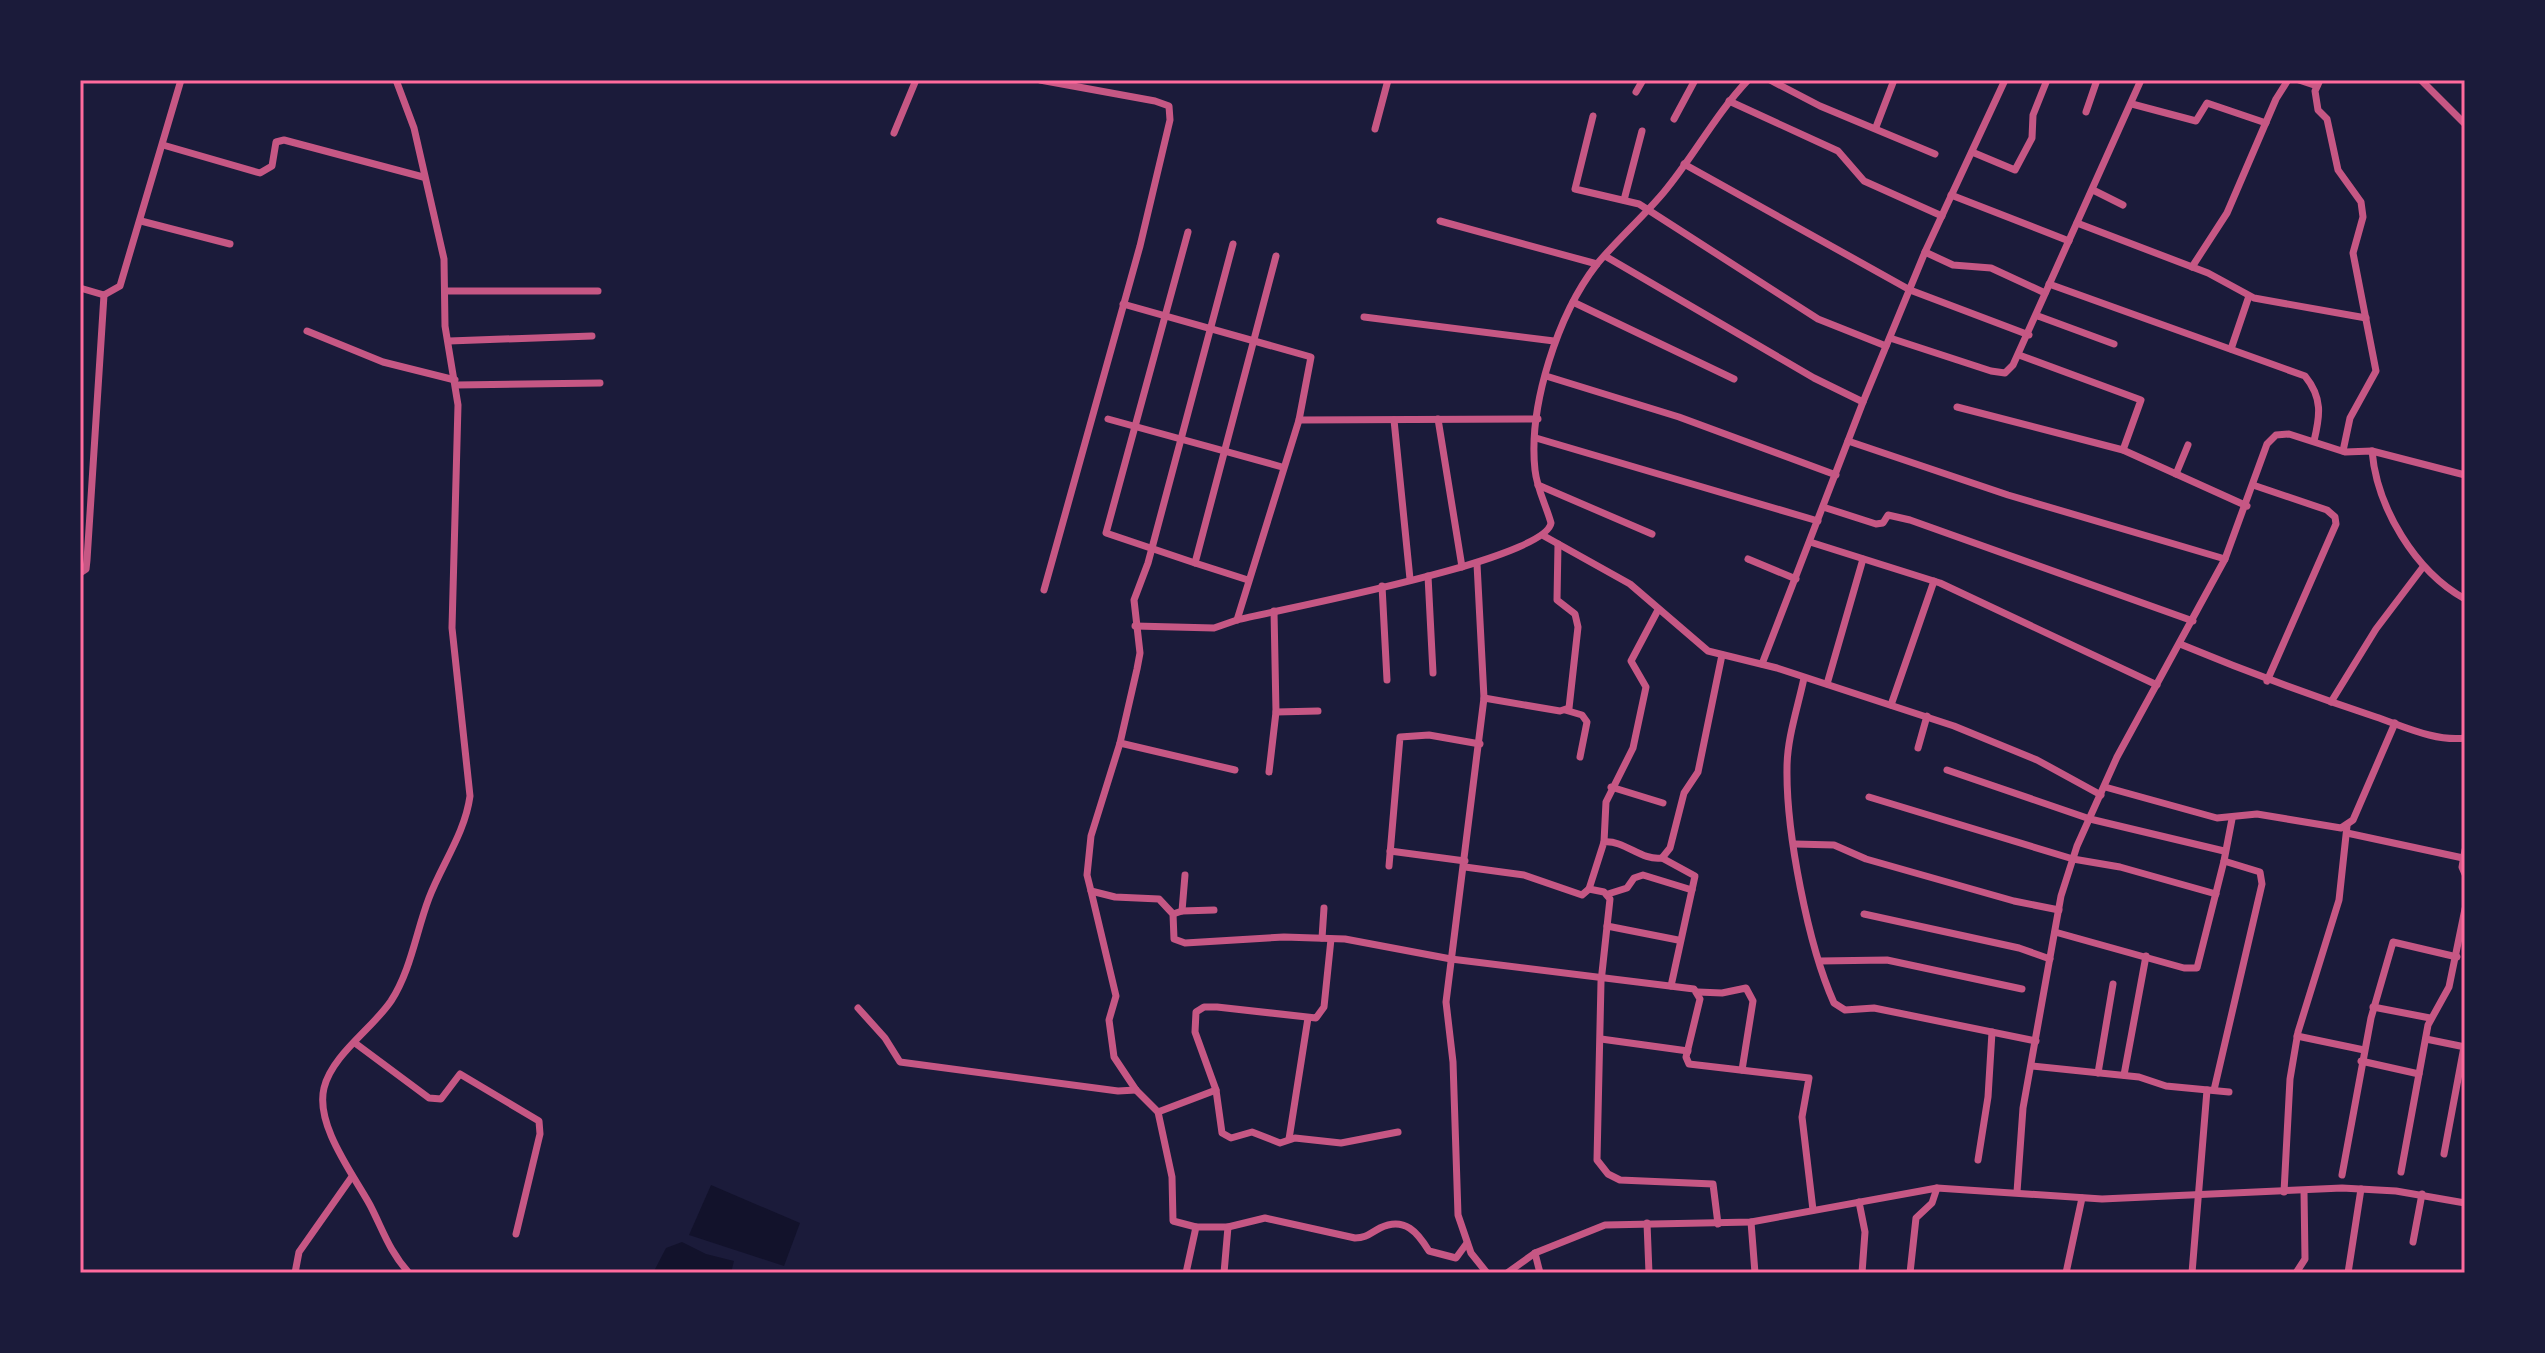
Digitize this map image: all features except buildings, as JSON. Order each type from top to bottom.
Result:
[{"type":"street","points":[[80,288],[104,295],[120,286],[181,80]]},
{"type":"street","points":[[396,80],[414,128],[444,259],[451,381],[458,405],[452,628],[470,784],[468,807],[430,896],[402,979],[392,999],[329,1076],[323,1101],[338,1150],[351,1178],[370,1205],[389,1249],[409,1273]]},
{"type":"street","points":[[894,133],[916,80]]},
{"type":"street","points":[[1040,80],[1068,83],[1169,106],[1164,153],[1044,590]]},
{"type":"street","points":[[1375,129],[1388,80]]},
{"type":"street","points":[[1636,92],[1643,80]]},
{"type":"street","points":[[1674,119],[1695,80]]},
{"type":"street","points":[[1135,626],[1214,628],[1477,564],[1544,536],[1551,523],[1538,485],[1536,438],[1554,341],[1573,302],[1597,264],[1647,210],[1748,80]]},
{"type":"street","points":[[1770,80],[1820,106],[1935,154]]},
{"type":"street","points":[[1876,127],[1894,80]]},
{"type":"street","points":[[1762,664],[1863,402],[1925,252],[2005,80]]},
{"type":"street","points":[[1972,152],[2015,170],[2032,138],[2033,115],[2047,80]]},
{"type":"street","points":[[2086,112],[2097,80]]},
{"type":"street","points":[[1593,116],[1575,189],[1639,204],[1830,326],[2005,373],[2019,355],[2038,316],[2045,293],[2141,80]]},
{"type":"street","points":[[2192,267],[2227,213],[2288,80]]},
{"type":"street","points":[[2299,80],[2318,83],[2318,110],[2327,119],[2338,170],[2361,202],[2363,217],[2353,253],[2376,371],[2350,418],[2343,451]]},
{"type":"street","points":[[2421,80],[2465,124]]},
{"type":"street","points":[[1729,101],[1838,151],[1864,181],[1942,216]]},
{"type":"street","points":[[2132,104],[2196,121],[2207,103],[2266,123]]},
{"type":"street","points":[[1624,200],[1642,131]]},
{"type":"street","points":[[163,145],[260,173],[269,170],[276,142],[284,140],[423,177]]},
{"type":"street","points":[[1684,164],[1910,290],[2029,335]]},
{"type":"street","points":[[2093,190],[2123,205]]},
{"type":"street","points":[[1951,195],[2069,241]]},
{"type":"street","points":[[141,221],[230,244]]},
{"type":"street","points":[[1440,221],[1597,264]]},
{"type":"street","points":[[2077,223],[2192,267],[2249,296],[2284,306],[2366,318]]},
{"type":"street","points":[[1188,232],[1106,533],[1248,580]]},
{"type":"street","points":[[1233,244],[1152,549],[1134,600],[1140,653],[1120,743],[1093,822],[1087,875],[1116,996],[1109,1020],[1114,1057],[1136,1090],[1158,1112],[1172,1177],[1173,1221],[1196,1227],[1228,1227],[1265,1218],[1310,1227],[1325,1234],[1362,1238],[1383,1226],[1405,1227],[1420,1233],[1429,1251],[1456,1258],[1467,1243]]},
{"type":"street","points":[[1925,252],[1953,265],[1991,268],[2045,293]]},
{"type":"street","points":[[1195,563],[1276,256]]},
{"type":"street","points":[[1605,256],[1814,378],[1863,402]]},
{"type":"street","points":[[2049,284],[2305,376],[2313,386],[2320,405],[2314,441]]},
{"type":"street","points":[[445,291],[598,291]]},
{"type":"street","points":[[80,573],[86,569],[87,560],[104,295]]},
{"type":"street","points":[[2231,349],[2249,296]]},
{"type":"street","points":[[1573,302],[1734,379]]},
{"type":"street","points":[[1123,304],[1311,357],[1299,420],[1237,620]]},
{"type":"street","points":[[2038,316],[2114,344]]},
{"type":"street","points":[[1364,317],[1554,341]]},
{"type":"street","points":[[307,331],[368,357],[451,381],[600,383]]},
{"type":"street","points":[[449,341],[592,336]]},
{"type":"street","points":[[2019,355],[2141,400],[2123,450]]},
{"type":"street","points":[[1546,376],[1679,417],[1836,475]]},
{"type":"street","points":[[1957,407],[2123,450],[2247,506]]},
{"type":"street","points":[[1108,419],[1282,467]]},
{"type":"street","points":[[1438,419],[1462,567]]},
{"type":"street","points":[[1299,420],[1538,419]]},
{"type":"street","points":[[1394,420],[1410,579]]},
{"type":"street","points":[[2017,1192],[2017,1162],[2036,1041],[2059,910],[2073,859],[2103,791],[2225,559],[2247,506],[2264,450],[2273,437],[2289,434],[2343,451],[2372,451],[2465,475]]},
{"type":"street","points":[[1536,438],[1818,521]]},
{"type":"street","points":[[1848,441],[2008,495],[2225,559]]},
{"type":"street","points":[[2176,474],[2188,445]]},
{"type":"street","points":[[2372,451],[2378,488],[2423,567],[2446,588],[2465,599]]},
{"type":"street","points":[[1538,485],[1652,534]]},
{"type":"street","points":[[2253,485],[2327,510],[2335,517],[2336,524],[2267,681]]},
{"type":"street","points":[[1823,507],[1876,524],[1883,523],[1888,515],[1910,520],[2193,621]]},
{"type":"street","points":[[1544,536],[1630,584],[1702,647],[1722,655],[1762,664],[1927,716],[2037,760],[2103,791],[2232,819],[2244,813],[2257,814],[2464,854],[2465,874]]},
{"type":"street","points":[[1810,542],[1934,581],[2157,685]]},
{"type":"street","points":[[1558,544],[1557,600],[1575,614],[1578,627],[1571,702],[1565,710]]},
{"type":"street","points":[[1748,559],[1796,579]]},
{"type":"street","points":[[1827,684],[1863,559]]},
{"type":"street","points":[[1477,564],[1484,698],[1446,1002],[1458,1158],[1455,1193],[1467,1243],[1487,1273]]},
{"type":"street","points":[[2331,702],[2376,629],[2423,567]]},
{"type":"street","points":[[1428,576],[1433,673]]},
{"type":"street","points":[[1891,705],[1934,581]]},
{"type":"street","points":[[1382,586],[1387,680]]},
{"type":"street","points":[[1390,851],[1524,875],[1576,894],[1582,895],[1589,889],[1604,842],[1606,802],[1633,748],[1646,687],[1631,661],[1658,610]]},
{"type":"street","points":[[1269,772],[1276,712],[1274,611]]},
{"type":"street","points":[[2180,644],[2267,681],[2449,739],[2465,738]]},
{"type":"street","points":[[1662,858],[1670,848],[1684,793],[1698,772],[1722,655]]},
{"type":"street","points":[[1804,678],[1787,768],[1795,844],[1820,961],[1834,1003],[1845,1010],[1874,1008],[2036,1041]]},
{"type":"street","points":[[1484,698],[1582,715],[1587,722],[1580,757]]},
{"type":"street","points":[[1276,712],[1318,711]]},
{"type":"street","points":[[1918,748],[1927,716]]},
{"type":"street","points":[[2284,1192],[2290,1079],[2297,1036],[2336,909],[2347,829],[2395,723]]},
{"type":"street","points":[[1389,866],[1400,737],[1429,735],[1480,744]]},
{"type":"street","points":[[1120,743],[1235,770]]},
{"type":"street","points":[[1947,770],[2090,819],[2224,851]]},
{"type":"street","points":[[1611,787],[1663,803]]},
{"type":"street","points":[[1869,797],[2073,859],[2128,869],[2216,894]]},
{"type":"street","points":[[2055,932],[2184,968],[2197,968],[2232,819]]},
{"type":"street","points":[[1604,842],[1617,843],[1649,858],[1662,858],[1693,871],[1692,890],[1678,940],[1671,986]]},
{"type":"street","points":[[1795,844],[1834,845],[1866,859],[2002,898],[2059,910]]},
{"type":"street","points":[[2192,1273],[2211,1090],[2262,877],[2254,870],[2224,861]]},
{"type":"street","points":[[1182,911],[1185,875]]},
{"type":"street","points":[[1589,889],[1608,894],[1627,888],[1634,878],[1643,875],[1692,890]]},
{"type":"street","points":[[1091,891],[1115,897],[1159,899],[1173,914],[1174,939],[1185,943],[1326,938],[1451,959],[1698,992],[1722,993],[1741,988],[1751,991],[1753,1001],[1742,1070]]},
{"type":"street","points":[[1608,894],[1601,977],[1596,1152],[1601,1168],[1608,1174],[1631,1182],[1708,1182],[1715,1188],[1718,1224]]},
{"type":"street","points":[[1324,908],[1324,1007],[1316,1018],[1217,1007],[1199,1008],[1194,1017],[1195,1032],[1216,1090],[1222,1133],[1226,1138],[1252,1132],[1275,1142],[1289,1139],[1341,1143],[1398,1132]]},
{"type":"street","points":[[2401,1172],[2430,1018],[2445,997],[2457,957],[2465,909]]},
{"type":"street","points":[[1173,914],[1214,910]]},
{"type":"street","points":[[1864,914],[2050,959]]},
{"type":"street","points":[[1607,926],[1678,940]]},
{"type":"street","points":[[2342,1175],[2361,1061],[2373,1007],[2393,942],[2457,957]]},
{"type":"street","points":[[2124,1075],[2146,956]]},
{"type":"street","points":[[1820,961],[1876,959],[2022,989]]},
{"type":"street","points":[[2098,1073],[2113,984]]},
{"type":"street","points":[[1698,992],[1700,999],[1688,1051],[1689,1064],[1809,1078],[1802,1117],[1813,1210]]},
{"type":"street","points":[[2373,1007],[2430,1018]]},
{"type":"street","points":[[858,1008],[885,1038],[900,1062],[1118,1091],[1136,1090]]},
{"type":"street","points":[[1289,1139],[1308,1018]]},
{"type":"street","points":[[1978,1160],[1988,1097],[1992,1032]]},
{"type":"street","points":[[2297,1036],[2364,1050]]},
{"type":"street","points":[[1601,1039],[1688,1051]]},
{"type":"street","points":[[2426,1039],[2465,1047],[2444,1154]]},
{"type":"street","points":[[355,1043],[429,1098],[441,1099],[460,1074],[539,1121],[540,1134],[516,1234]]},
{"type":"street","points":[[2361,1061],[2419,1074]]},
{"type":"street","points":[[2032,1066],[2124,1075],[2166,1086],[2229,1092]]},
{"type":"street","points":[[1158,1112],[1216,1090]]},
{"type":"street","points":[[295,1273],[299,1252],[351,1178]]},
{"type":"street","points":[[1910,1273],[1916,1218],[1932,1203],[1937,1188]]},
{"type":"street","points":[[1507,1273],[1535,1253],[1605,1225],[1751,1222],[1937,1188],[2082,1198],[2361,1189],[2422,1194],[2465,1203]]},
{"type":"street","points":[[2348,1273],[2361,1189]]},
{"type":"street","points":[[2296,1273],[2305,1259],[2304,1191]]},
{"type":"street","points":[[2413,1242],[2422,1194]]},
{"type":"street","points":[[2066,1273],[2082,1198]]},
{"type":"street","points":[[1859,1202],[1865,1232],[1862,1273]]},
{"type":"street","points":[[1751,1222],[1755,1273]]},
{"type":"street","points":[[1647,1223],[1649,1273]]},
{"type":"street","points":[[1186,1273],[1196,1227]]},
{"type":"street","points":[[1224,1273],[1228,1227]]},
{"type":"street","points":[[1535,1253],[1540,1273]]},
{"type":"shaded area","points":[[711,1185],[800,1223],[784,1266],[689,1235]]},
{"type":"shaded area","points":[[682,1242],[706,1254],[734,1261],[731,1273],[653,1273],[666,1248]]}]
